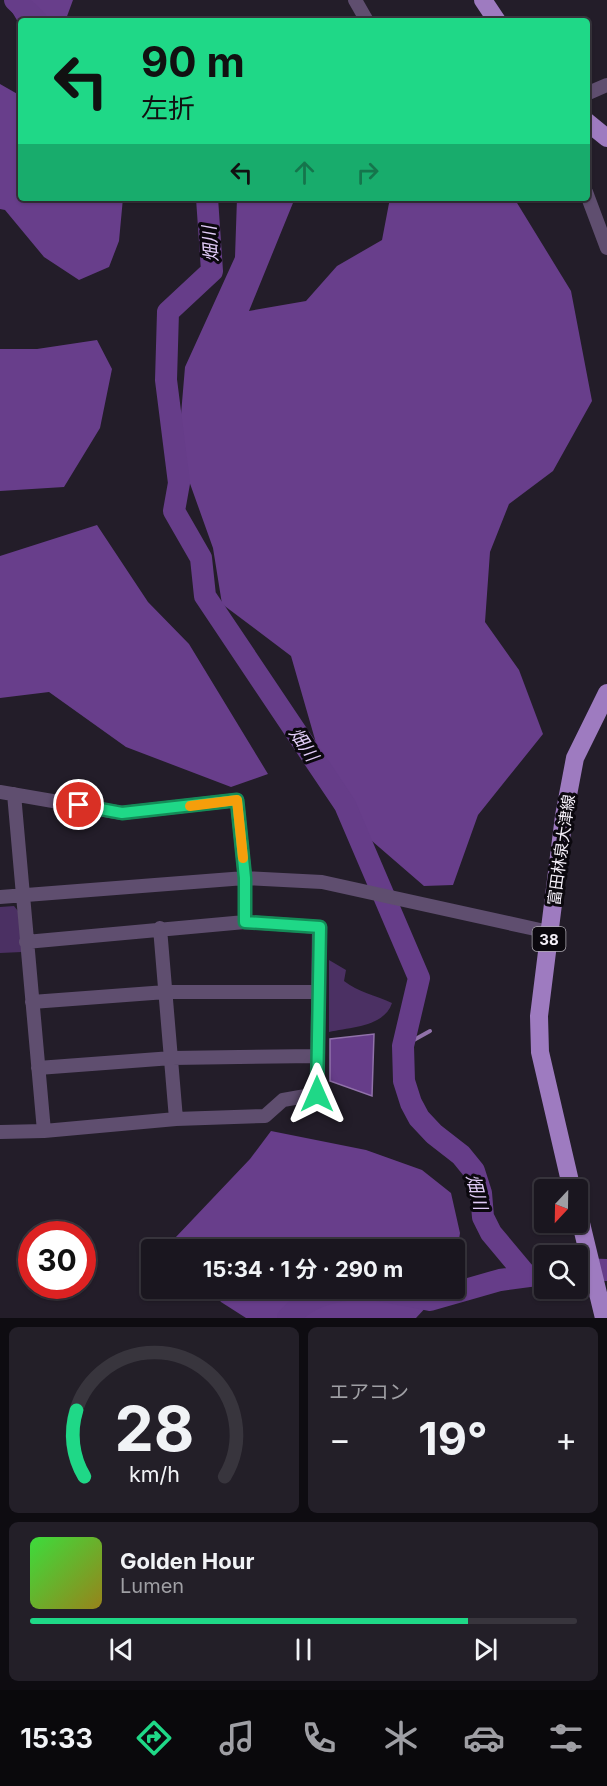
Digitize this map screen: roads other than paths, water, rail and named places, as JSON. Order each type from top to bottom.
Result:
[{"type":"main road","points":[[483,0],[495,18]]},
{"type":"main road","points":[[590,124],[607,138]]},
{"type":"main road","name":"富田林泉大津線","points":[[569,1179],[540,1052],[539,1016],[564,816],[575,758],[607,693]]},
{"type":"main road","points":[[584,1233],[604,1318]]},
{"type":"street","points":[[355,0],[365,18]]},
{"type":"street","points":[[590,92],[607,85]]},
{"type":"street","points":[[589,201],[607,248]]},
{"type":"street","points":[[44,1131],[22,896],[7,793],[122,813],[237,800],[245,878],[245,922]]},
{"type":"street","points":[[0,897],[245,878],[322,882],[549,932]]},
{"type":"street","points":[[0,1132],[44,1131],[176,1119],[265,1116],[283,1100],[317,1094],[320,927],[245,922],[26,942]]},
{"type":"street","points":[[160,928],[176,1119]]},
{"type":"street","points":[[32,1002],[166,992],[318,992]]},
{"type":"street","points":[[38,1068],[172,1058],[317,1056]]},
{"type":"waterway","name":"畑川","points":[[15,0],[34,18]]},
{"type":"waterway","name":"畑川","points":[[207,201],[212,271],[168,312],[166,380],[179,483],[174,511],[201,558],[205,596],[345,805],[419,978],[403,1046],[404,1081],[411,1103],[419,1118],[434,1134],[461,1155],[474,1171],[481,1193],[483,1217],[491,1233],[527,1276]]},
{"type":"waterway","points":[[403,1046],[430,1031]]},
{"type":"waterway","points":[[588,1269],[607,1270]]},
{"type":"waterway","points":[[465,1290],[500,1280],[534,1275]]},
{"type":"waterway","points":[[288,1318],[304,1304],[314,1299]]},
{"type":"waterway","points":[[425,1299],[434,1299]]}]
